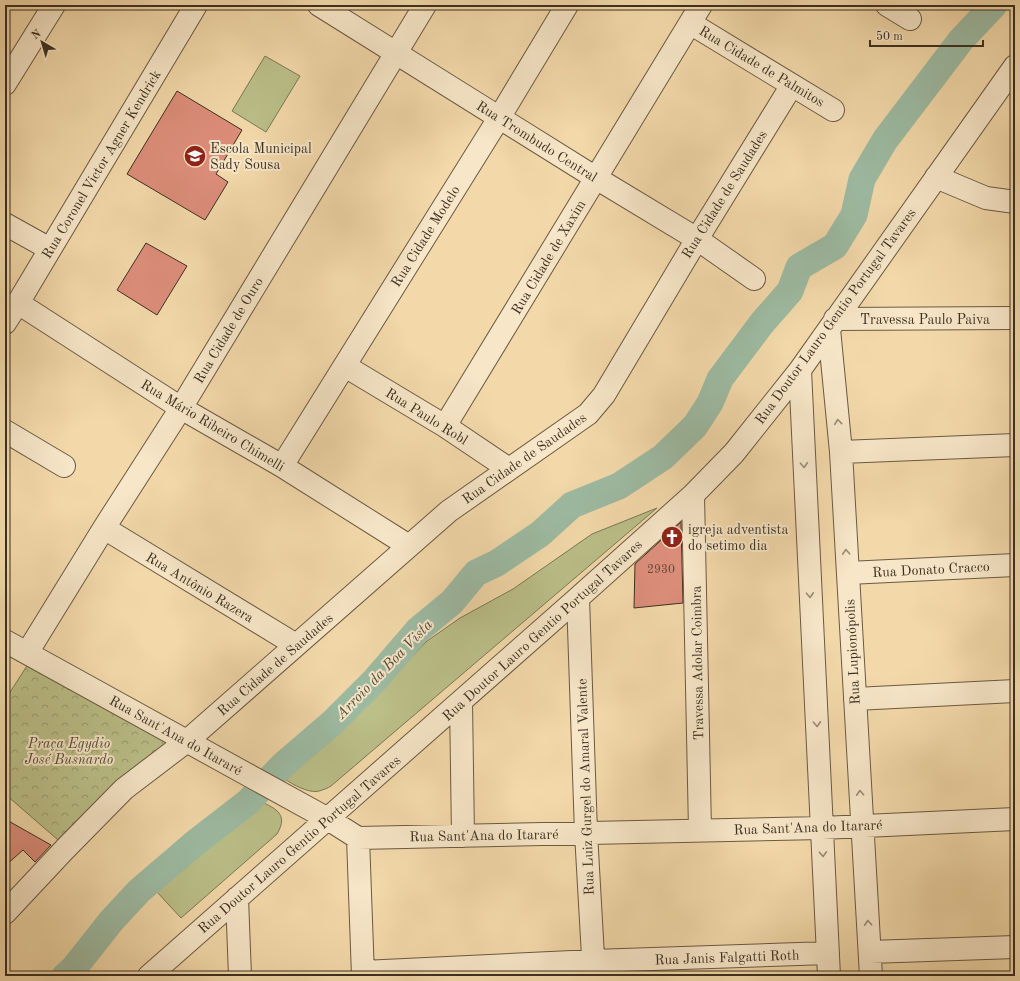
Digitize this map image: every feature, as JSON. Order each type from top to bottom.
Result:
[{"type":"street","points":[[5,84],[54,5]]},
{"type":"street","name":"Rua Coronel Victor Agner Kendrick","points":[[5,323],[196,5]]},
{"type":"street","name":"Rua Trombudo Central","points":[[319,5],[499,118],[697,239],[754,279]]},
{"type":"street","name":"Rua Cidade de Ouro","points":[[27,653],[104,528],[181,408],[425,5]]},
{"type":"street","name":"Rua Cidade Modelo","points":[[282,466],[499,118],[567,5]]},
{"type":"street","points":[[887,5],[910,19]]},
{"type":"street","name":"Rua Cidade de Palmitos","points":[[696,14],[792,85],[833,110]]},
{"type":"street","name":"Rua Cidade de Xaxim","points":[[445,426],[696,14]]},
{"type":"street","name":"Rua Doutor Lauro Gentio Portugal Tavares","points":[[149,976],[578,598],[693,495],[734,453],[800,370],[1015,66]]},
{"type":"street","name":"Rua Cidade de Saudades","points":[[5,912],[65,848],[124,789],[187,741],[449,511],[588,414],[604,395],[697,239],[792,85]]},
{"type":"street","points":[[936,177],[986,198],[1015,202]]},
{"type":"street","points":[[5,224],[50,249]]},
{"type":"street","name":"Rua Mário Ribeiro Chimelli","points":[[18,303],[181,408],[282,466],[409,546]]},
{"type":"street","name":"Travessa Paulo Paiva","points":[[832,324],[1015,318]]},
{"type":"street","name":"Rua Lupionópolis","points":[[832,324],[871,976]]},
{"type":"street","name":"Rua Paulo Robl","points":[[345,366],[445,426],[509,469]]},
{"type":"street","points":[[800,370],[829,976]]},
{"type":"street","points":[[5,431],[64,466]]},
{"type":"street","points":[[840,452],[1015,445]]},
{"type":"street","name":"Travessa Adolar Coimbra","points":[[693,495],[700,830]]},
{"type":"street","name":"Rua Antônio Razera","points":[[104,528],[296,645]]},
{"type":"street","name":"Rua Donato Cracco","points":[[848,573],[1015,565]]},
{"type":"street","name":"Rua Luiz Gurgel do Amaral Valente","points":[[578,598],[586,833],[593,968]]},
{"type":"street","name":"Rua Sant'Ana do Itararé","points":[[5,641],[288,796],[358,838],[822,828],[1015,819]]},
{"type":"street","points":[[855,699],[1015,691]]},
{"type":"street","points":[[461,702],[463,836]]},
{"type":"street","points":[[358,838],[363,974]]},
{"type":"street","points":[[237,898],[240,976]]},
{"type":"street","points":[[870,952],[1015,948]]},
{"type":"street","name":"Rua Janis Falgatti Roth","points":[[363,974],[593,968],[828,953]]},
{"type":"green space","points":[[265,56],[300,76],[266,132],[232,111]]},
{"type":"green space","points":[[657,508],[331,786],[315,792],[310,791],[294,785],[281,776],[297,767],[334,737],[427,641],[460,618],[513,589],[592,534]]},
{"type":"green space","name":"Praça Egydio José Busnardo","points":[[32,658],[184,741],[65,846],[5,794],[5,700]]},
{"type":"green space","points":[[256,799],[274,808],[281,816],[281,827],[277,834],[181,918],[157,892],[168,876],[183,862],[214,839],[237,819]]},
{"type":"building","points":[[177,91],[242,130],[216,174],[228,182],[205,220],[127,174]]},
{"type":"building","points":[[146,243],[187,266],[157,315],[117,290]]},
{"type":"building","name":"igreja adventista do setimo dia","points":[[681,522],[683,603],[634,608],[635,564]]},
{"type":"building","points":[[5,819],[51,845],[35,862],[23,850],[5,866]]},
{"type":"waterway","name":"Arroio da Boa Vista","points":[[65,976],[74,968],[112,920],[139,891],[195,843],[248,802],[283,765],[332,723],[375,680],[418,630],[452,602],[476,573],[497,563],[540,534],[572,505],[619,486],[663,457],[695,426],[710,403],[720,379],[762,323],[790,291],[799,267],[835,246],[854,215],[862,179],[885,140],[961,40],[994,5]]},
{"type":"place","name":"Escola Municipal Sady Sousa","points":[[195,156]]},
{"type":"place","name":"igreja adventista do setimo dia","points":[[672,537]]}]
